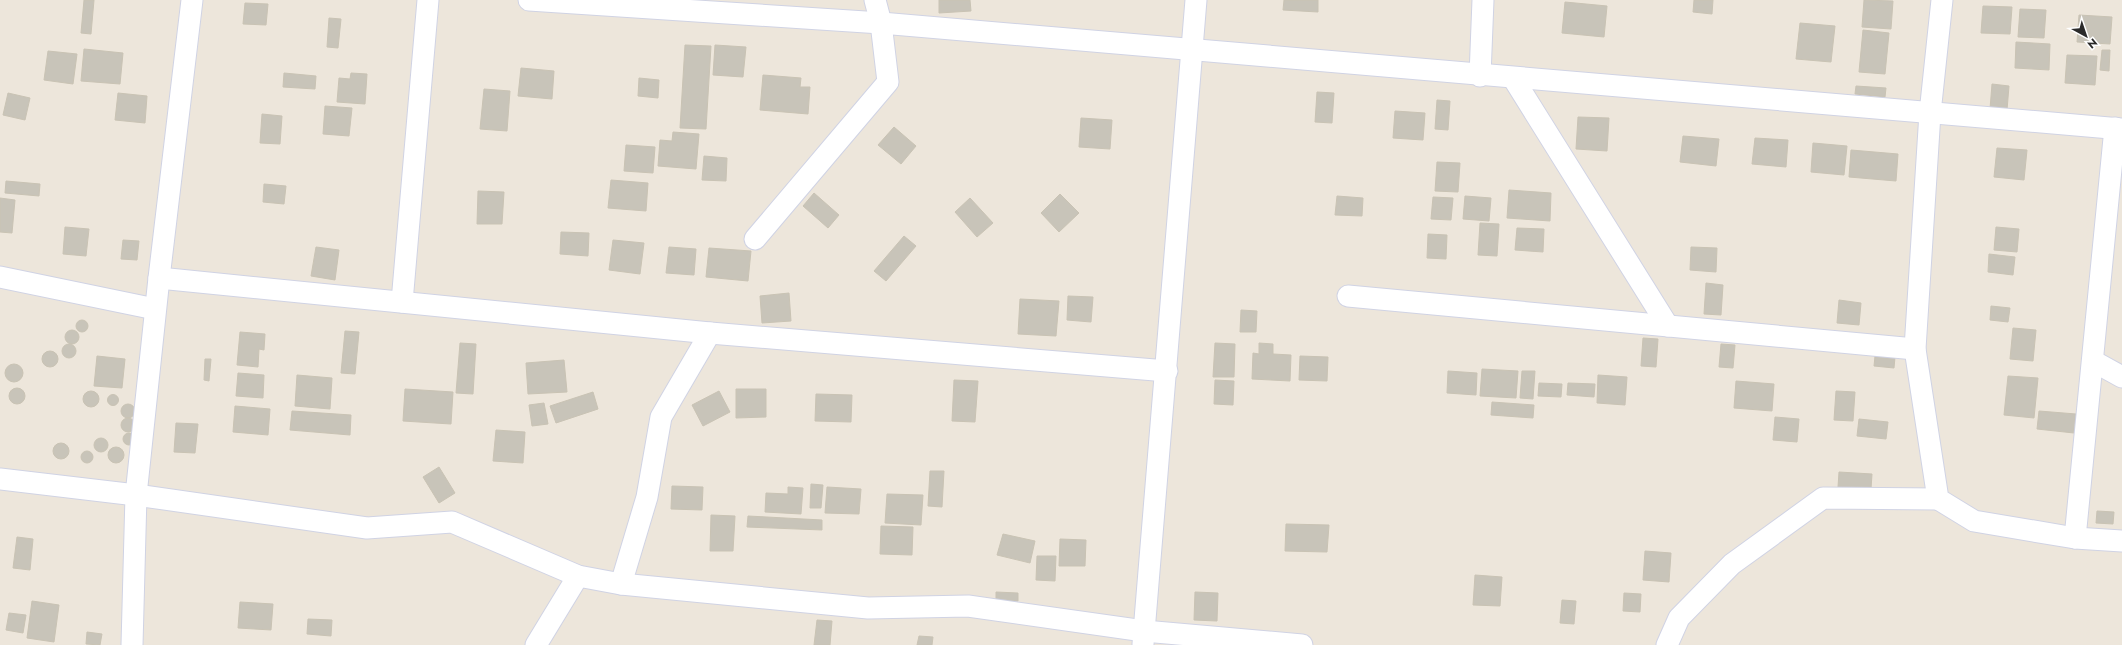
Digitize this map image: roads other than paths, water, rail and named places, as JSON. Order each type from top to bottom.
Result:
[{"type":"street","points":[[132,645],[136,495],[155,309],[192,0]]},
{"type":"street","points":[[402,302],[428,0]]},
{"type":"street","points":[[529,0],[881,23],[1480,76],[2119,128],[2092,361],[2075,538]]},
{"type":"street","points":[[755,239],[888,82],[881,23],[875,0]]},
{"type":"street","points":[[1143,638],[1167,371],[1196,0]]},
{"type":"street","points":[[1480,76],[1483,0]]},
{"type":"street","points":[[1938,499],[1915,349],[1930,113],[1942,0]]},
{"type":"street","points":[[1513,78],[1668,326]]},
{"type":"street","points":[[0,277],[155,309]]},
{"type":"street","points":[[159,278],[710,333],[1167,371]]},
{"type":"street","points":[[1348,296],[1915,349]]},
{"type":"street","points":[[621,584],[647,497],[661,417],[710,333]]},
{"type":"street","points":[[2092,361],[2122,377]]},
{"type":"street","points":[[0,479],[136,495],[367,528],[452,522],[578,576],[621,584],[868,608],[968,606],[1143,638],[1302,645]]},
{"type":"street","points":[[1667,645],[1679,618],[1732,564],[1823,498],[1938,499],[1974,521],[2075,538],[2122,541]]},
{"type":"street","points":[[536,645],[578,576]]}]
